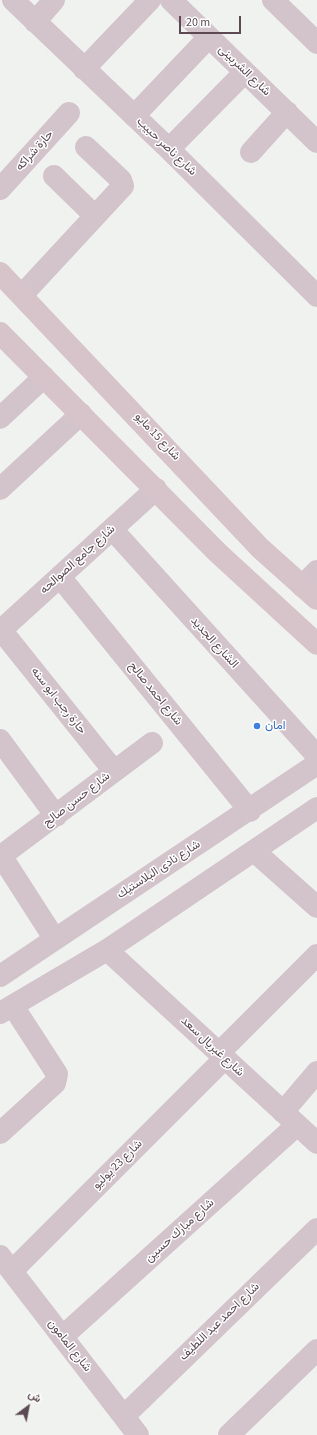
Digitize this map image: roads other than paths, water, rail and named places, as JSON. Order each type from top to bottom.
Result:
[{"type":"main road","name":"شارع 15 مايو","points":[[0,272],[260,548],[309,592]]},
{"type":"main road","points":[[0,333],[218,553],[317,644]]},
{"type":"street","name":"شارع ناصر حبيب","points":[[13,0],[169,149],[317,296]]},
{"type":"street","points":[[35,22],[54,0]]},
{"type":"street","points":[[84,69],[150,0]]},
{"type":"street","name":"شارع الشربينى","points":[[171,0],[317,142]]},
{"type":"street","points":[[273,0],[317,43]]},
{"type":"street","points":[[134,116],[209,37]]},
{"type":"street","points":[[169,149],[245,72]]},
{"type":"street","points":[[251,152],[287,112]]},
{"type":"street","name":"حارة شراكه","points":[[0,189],[69,113]]},
{"type":"street","points":[[22,295],[122,188],[123,184],[121,180],[86,147]]},
{"type":"street","points":[[54,176],[95,216]]},
{"type":"street","points":[[0,418],[44,377]]},
{"type":"street","points":[[0,489],[81,414]]},
{"type":"street","name":"شارع جامع الصوالحه","points":[[1,630],[156,489]]},
{"type":"street","name":"الشارع الجديد","points":[[112,529],[317,756]]},
{"type":"street","points":[[309,592],[317,571]]},
{"type":"street","name":"شارع احمد صالح","points":[[60,577],[250,811]]},
{"type":"street","name":"حارة رجب ابو سنه","points":[[1,630],[114,771]]},
{"type":"street","points":[[0,740],[56,816]]},
{"type":"street","name":"شارع حسن صالح","points":[[1,855],[56,816],[152,743]]},
{"type":"street","name":"شارع نادى البلاستيك","points":[[0,976],[54,938],[250,811],[317,764]]},
{"type":"street","points":[[0,1133],[55,1083],[57,1078],[56,1074],[6,1010],[107,950],[317,808]]},
{"type":"street","points":[[254,851],[317,907]]},
{"type":"street","points":[[1,855],[54,938]]},
{"type":"street","name":"شارع غبريال سعد","points":[[107,950],[317,1143]]},
{"type":"street","name":"شارع 23 يوليو","points":[[6,1264],[222,1056],[317,955]]},
{"type":"street","name":"شارع مبارك حسين","points":[[62,1337],[290,1118],[317,1072]]},
{"type":"street","name":"شارع احمد عبد اللطيف","points":[[124,1416],[317,1229]]},
{"type":"street","name":"شارع المامون","points":[[6,1264],[138,1435]]},
{"type":"street","points":[[230,1435],[317,1350]]},
{"type":"place","name":"امان","points":[[257,726]]}]
